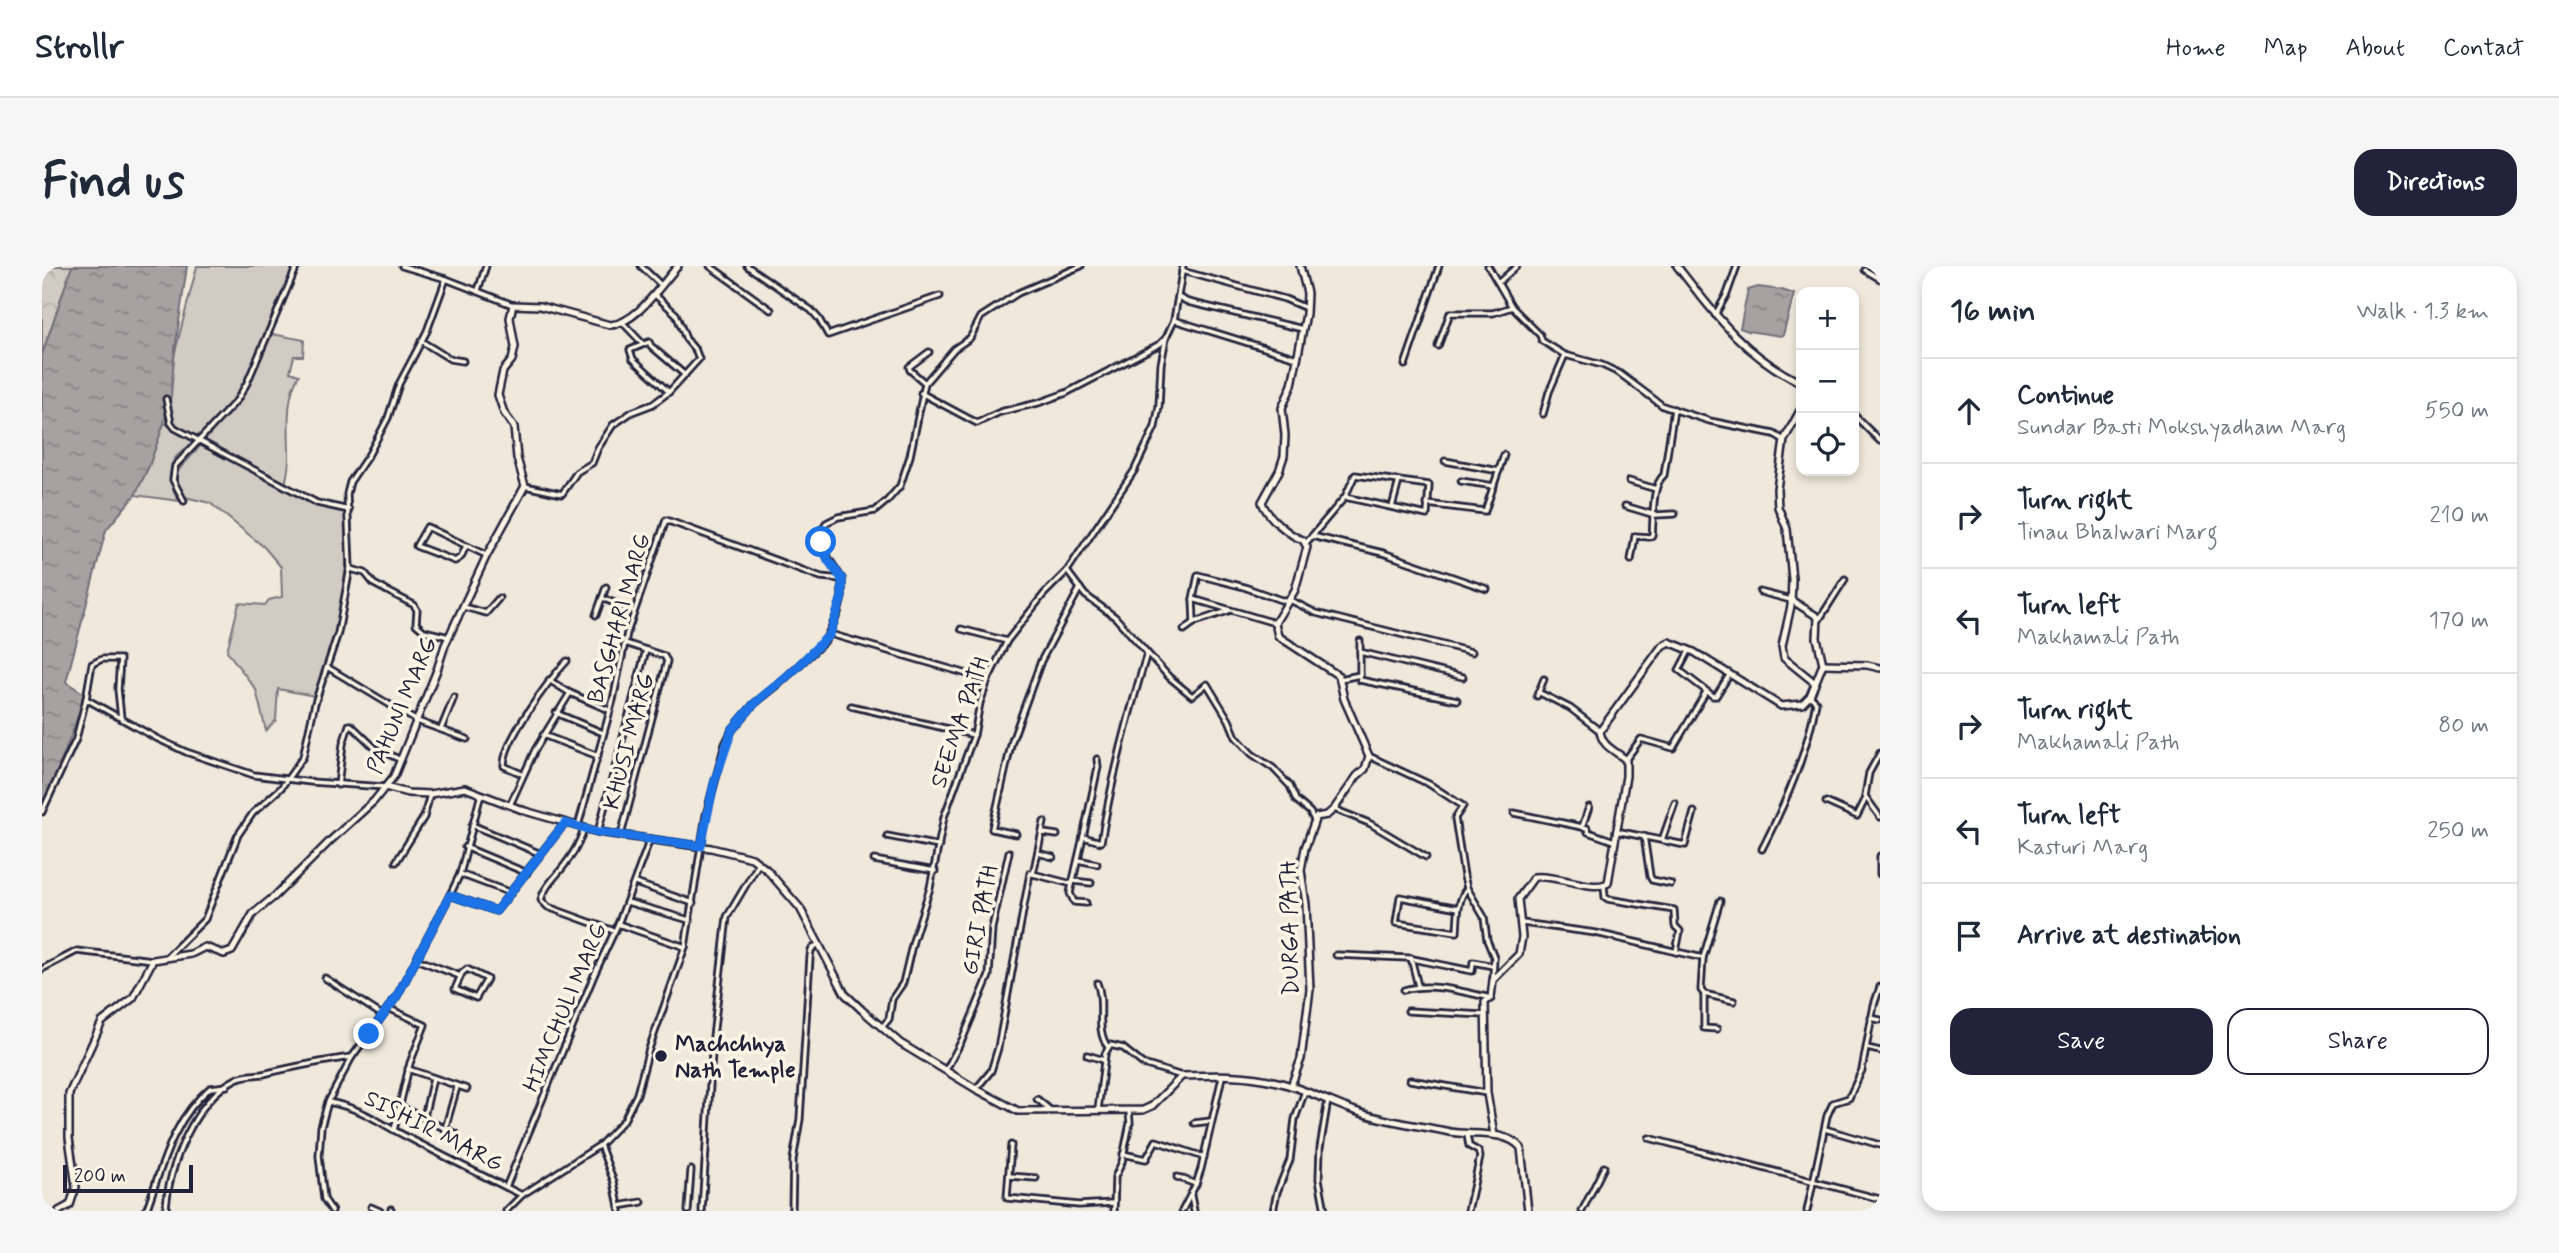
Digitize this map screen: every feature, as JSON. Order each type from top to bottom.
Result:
[{"type":"street","points":[[184,501],[173,480],[175,466],[201,441],[242,392],[298,266]]},
{"type":"street","points":[[402,266],[446,279],[513,305],[540,306],[610,325],[623,323],[655,295],[678,266]]},
{"type":"street","points":[[478,291],[486,266]]},
{"type":"street","points":[[641,266],[661,285]]},
{"type":"street","points":[[710,266],[771,310]]},
{"type":"street","points":[[747,266],[811,310],[828,335],[940,296]]},
{"type":"street","points":[[506,1211],[522,1195],[600,1144],[624,1120],[637,1094],[649,1049],[685,947],[714,783],[732,730],[754,704],[793,671],[830,634],[842,597],[842,579],[822,548],[822,530],[832,519],[881,508],[900,486],[910,456],[925,383],[954,349],[970,338],[983,315],[1018,293],[1081,266]]},
{"type":"street","points":[[1300,266],[1307,293],[1306,308],[1292,385],[1282,408],[1284,456],[1262,502],[1264,509],[1291,536],[1306,543]]},
{"type":"street","points":[[1405,365],[1439,266]]},
{"type":"street","points":[[1488,266],[1512,307],[1541,335],[1542,341],[1564,355],[1602,365],[1619,373],[1657,402],[1674,409],[1710,421],[1774,434],[1784,440]]},
{"type":"street","points":[[1499,282],[1517,266]]},
{"type":"street","points":[[1677,266],[1715,315],[1747,349],[1796,380]]},
{"type":"street","points":[[1715,315],[1737,266]]},
{"type":"street","points":[[1183,269],[1285,299],[1306,308]]},
{"type":"street","name":"SEEMA PATH","points":[[881,1028],[889,1018],[892,999],[903,983],[935,871],[944,817],[974,735],[988,680],[1007,641],[1044,594],[1067,571],[1134,471],[1155,427],[1161,364],[1166,338],[1174,320],[1183,269]]},
{"type":"street","points":[[1865,270],[1880,279]]},
{"type":"street","points":[[167,957],[205,919],[237,835],[303,757],[315,703],[338,633],[350,568],[347,494],[350,482],[377,440],[395,402],[404,371],[421,341],[446,279]]},
{"type":"street","points":[[513,305],[510,318],[514,347],[512,360],[503,372],[498,395],[504,413],[514,427],[517,458],[525,486],[562,494],[577,472],[592,463],[613,425],[632,412],[653,404],[669,392],[699,359],[686,339],[676,314],[655,295]]},
{"type":"street","points":[[1178,296],[1188,302],[1303,329]]},
{"type":"street","points":[[1438,346],[1450,313],[1493,313],[1512,307]]},
{"type":"street","points":[[1174,320],[1297,358]]},
{"type":"street","points":[[623,323],[643,344]]},
{"type":"street","points":[[921,393],[977,423],[982,422],[1000,412],[1066,393],[1138,357],[1166,338]]},
{"type":"street","points":[[421,341],[453,360],[463,361]]},
{"type":"street","points":[[669,392],[630,355],[630,350],[649,342],[685,375]]},
{"type":"street","points":[[925,383],[909,367],[929,352]]},
{"type":"street","points":[[1543,414],[1564,355]]},
{"type":"street","points":[[166,399],[171,423],[317,503],[349,510]]},
{"type":"street","points":[[1631,560],[1635,536],[1651,537],[1656,489],[1658,479],[1664,475],[1674,409]]},
{"type":"street","points":[[1799,413],[1784,440],[1777,489],[1778,507],[1787,529],[1791,560],[1791,600],[1782,646],[1784,658],[1815,683]]},
{"type":"street","points":[[1859,420],[1880,441]]},
{"type":"street","points":[[1427,504],[1485,511],[1504,455]]},
{"type":"street","points":[[1445,461],[1499,471]]},
{"type":"street","points":[[1275,623],[1290,600],[1299,579],[1306,543],[1345,497],[1355,475],[1429,485],[1427,515],[1345,497]]},
{"type":"street","points":[[1392,507],[1399,481]]},
{"type":"street","points":[[1461,481],[1494,486]]},
{"type":"street","points":[[1629,481],[1656,489]]},
{"type":"street","name":"PAHUNI MARG","points":[[153,960],[191,954],[205,947],[224,954],[232,951],[253,914],[275,896],[394,776],[449,637],[487,555],[525,486]]},
{"type":"street","points":[[1625,506],[1655,514],[1675,514]]},
{"type":"street","name":"BASGHARI MARG","points":[[578,826],[634,611],[666,520],[821,577],[842,579]]},
{"type":"street","points":[[466,546],[458,560],[416,546],[427,527],[487,555]]},
{"type":"street","points":[[1312,536],[1394,556],[1487,589]]},
{"type":"street","points":[[350,568],[365,573],[374,584],[414,605],[419,628],[449,637]]},
{"type":"street","points":[[1067,571],[1080,588],[1115,617],[1169,677],[1192,695],[1207,684],[1236,737],[1290,786],[1296,800],[1310,812],[1314,820],[1316,817],[1327,816],[1334,810],[1357,776],[1365,769],[1369,756],[1345,699],[1340,679],[1321,662],[1279,636],[1275,623]]},
{"type":"street","points":[[1194,623],[1193,599],[1198,575],[1281,600],[1290,600],[1316,613],[1472,652]]},
{"type":"street","points":[[1818,622],[1845,579]]},
{"type":"street","points":[[596,615],[606,587]]},
{"type":"street","points":[[1016,834],[992,829],[1012,741],[1041,661],[1080,588]]},
{"type":"street","points":[[1626,760],[1612,751],[1601,739],[1600,731],[1662,646],[1669,642],[1690,649],[1781,706],[1801,705],[1810,696],[1823,664],[1818,638],[1818,617],[1791,600],[1760,592]]},
{"type":"street","points":[[464,607],[486,613],[499,598]]},
{"type":"street","points":[[602,598],[634,611]]},
{"type":"street","points":[[1193,599],[1275,623]]},
{"type":"street","points":[[1184,630],[1194,623],[1230,610]]},
{"type":"street","points":[[961,629],[1007,641]]},
{"type":"street","points":[[830,634],[988,680]]},
{"type":"street","points":[[1360,641],[1360,680],[1457,700]]},
{"type":"street","name":"KHUSI MARG","points":[[621,835],[667,662],[664,656],[625,643]]},
{"type":"street","points":[[1690,649],[1679,670],[1706,692],[1716,696],[1731,674]]},
{"type":"street","points":[[598,832],[646,650]]},
{"type":"street","points":[[1360,652],[1463,677]]},
{"type":"street","points":[[1083,837],[1101,842],[1126,720],[1147,653]]},
{"type":"street","points":[[42,812],[76,739],[92,664],[102,659],[120,659],[118,689],[121,719]]},
{"type":"street","points":[[523,774],[503,764],[513,738],[549,680],[567,661]]},
{"type":"street","points":[[1823,664],[1880,668]]},
{"type":"street","points":[[327,667],[417,721],[467,739]]},
{"type":"street","points":[[1340,679],[1360,675]]},
{"type":"street","points":[[1544,679],[1537,694],[1570,708],[1600,731]]},
{"type":"street","points":[[549,680],[570,693],[609,710]]},
{"type":"street","points":[[1493,980],[1519,954],[1522,923],[1517,912],[1518,899],[1534,877],[1554,877],[1604,886],[1608,883],[1626,776],[1626,760],[1641,740],[1673,748],[1706,692]]},
{"type":"street","points":[[510,805],[543,735],[570,693]]},
{"type":"street","points":[[1762,849],[1782,812],[1801,762],[1816,702],[1810,696]]},
{"type":"street","points":[[441,729],[454,697]]},
{"type":"street","points":[[86,699],[186,752],[254,775],[338,785],[385,787],[408,793],[430,794],[457,788],[584,829],[701,846],[752,858],[800,908],[845,994],[900,1043],[1018,1111],[1129,1111],[1152,1106],[1182,1076]]},
{"type":"street","points":[[851,706],[974,735]]},
{"type":"street","points":[[556,713],[604,733]]},
{"type":"street","points":[[338,785],[345,734],[349,725],[375,748],[401,760]]},
{"type":"street","points":[[543,735],[598,756]]},
{"type":"street","points":[[1826,802],[1857,816],[1866,800],[1869,773],[1880,752]]},
{"type":"street","points":[[1369,756],[1429,784],[1463,806],[1455,818],[1467,888],[1484,917],[1494,957],[1491,998],[1485,1002],[1487,1093],[1494,1135]]},
{"type":"street","points":[[1086,903],[1074,902],[1070,898],[1098,767],[1097,759]]},
{"type":"street","points":[[396,862],[424,817],[430,794]]},
{"type":"street","points":[[332,1211],[324,1199],[319,1156],[321,1127],[328,1102],[352,1057],[388,1008],[450,895],[460,874],[481,794]]},
{"type":"street","points":[[1866,800],[1880,817]]},
{"type":"street","points":[[1662,840],[1675,803]]},
{"type":"street","points":[[1582,827],[1588,807]]},
{"type":"street","points":[[1334,810],[1369,822],[1426,857]]},
{"type":"street","points":[[1616,831],[1685,845],[1694,812]]},
{"type":"street","points":[[1514,813],[1587,828],[1588,832],[1614,841]]},
{"type":"street","name":"DURGA PATH","points":[[1292,1086],[1301,1059],[1310,989],[1306,904],[1301,870],[1314,820]]},
{"type":"street","points":[[1033,874],[1044,822]]},
{"type":"street","points":[[450,895],[496,911],[565,823]]},
{"type":"street","points":[[472,825],[541,854]]},
{"type":"street","points":[[584,829],[574,851],[541,900],[548,907],[614,931]]},
{"type":"street","points":[[1043,833],[1058,835]]},
{"type":"street","points":[[1644,835],[1652,880],[1671,884]]},
{"type":"street","points":[[887,836],[940,846]]},
{"type":"street","name":"HIMCHULI MARG","points":[[506,1187],[618,924],[650,839]]},
{"type":"street","points":[[465,848],[527,873]]},
{"type":"street","name":"GIRI PATH","points":[[946,1070],[963,1038],[989,976],[992,928],[1009,852]]},
{"type":"street","points":[[1038,853],[1053,857]]},
{"type":"street","points":[[1880,856],[1880,874]]},
{"type":"street","points":[[874,860],[935,871]]},
{"type":"street","points":[[1078,860],[1097,864]]},
{"type":"street","points":[[702,1211],[713,1037],[727,917],[759,863]]},
{"type":"street","points":[[976,1089],[990,1071],[998,1048],[1030,873],[1091,883]]},
{"type":"street","points":[[460,874],[511,893]]},
{"type":"street","points":[[635,882],[693,903]]},
{"type":"street","points":[[1604,886],[1605,897],[1608,899],[1674,910],[1675,926],[1680,931],[1676,952]]},
{"type":"street","points":[[1459,908],[1400,897],[1396,923],[1457,933],[1459,908],[1467,888]]},
{"type":"street","points":[[1717,1029],[1704,1028],[1704,994],[1700,988],[1703,958],[1720,901]]},
{"type":"street","points":[[627,902],[689,921]]},
{"type":"street","points":[[1522,923],[1596,933],[1703,958]]},
{"type":"street","points":[[618,924],[685,947]]},
{"type":"street","points":[[792,1211],[793,1160],[800,1119],[811,950],[819,943]]},
{"type":"street","points":[[42,969],[68,955],[83,951],[110,957],[153,960],[133,998],[102,1022],[76,1072],[69,1094],[68,1122],[76,1187],[70,1205],[59,1211]]},
{"type":"street","points":[[1336,955],[1411,958],[1472,971],[1473,962],[1493,966]]},
{"type":"street","points":[[1411,958],[1418,986]]},
{"type":"street","points":[[416,959],[460,976]]},
{"type":"street","points":[[467,969],[487,978],[487,981],[478,996],[472,998],[455,989],[460,976],[467,969]]},
{"type":"street","points":[[325,978],[382,1016]]},
{"type":"street","points":[[1097,983],[1101,995],[1102,1038],[1108,1047]]},
{"type":"street","points":[[1404,990],[1418,986],[1457,990],[1491,998]]},
{"type":"street","points":[[1807,1211],[1827,1116],[1833,1103],[1849,1098],[1863,1070],[1871,1018],[1880,987]]},
{"type":"street","points":[[1704,994],[1734,1001]]},
{"type":"street","points":[[1874,1005],[1880,1006]]},
{"type":"street","points":[[388,1008],[425,1025],[408,1069],[394,1130]]},
{"type":"street","points":[[1408,1011],[1485,1015]]},
{"type":"street","points":[[1871,1018],[1880,1020]]},
{"type":"street","points":[[1108,1047],[1119,1046],[1143,1064],[1182,1076],[1262,1078],[1383,1119],[1467,1135],[1494,1135],[1513,1140],[1521,1148],[1528,1211]]},
{"type":"street","points":[[1098,1110],[1108,1047]]},
{"type":"street","points":[[1867,1048],[1880,1051]]},
{"type":"street","points":[[1087,1055],[1104,1060]]},
{"type":"street","points":[[166,1211],[169,1178],[181,1144],[208,1104],[227,1086],[237,1079],[352,1057]]},
{"type":"street","points":[[408,1069],[467,1089]]},
{"type":"street","points":[[1182,1211],[1196,1184],[1222,1077]]},
{"type":"street","points":[[424,1118],[433,1078]]},
{"type":"street","points":[[1410,1080],[1487,1093]]},
{"type":"street","points":[[146,1211],[180,1121],[210,1088],[227,1086]]},
{"type":"street","points":[[445,1129],[458,1086]]},
{"type":"street","points":[[1273,1211],[1277,1192],[1290,1160],[1295,1119],[1305,1091]]},
{"type":"street","points":[[1037,1100],[1049,1110]]},
{"type":"street","points":[[1325,1211],[1319,1179],[1320,1148],[1328,1100]]},
{"type":"street","name":"SISHIR MARG","points":[[328,1102],[362,1110],[394,1130],[522,1195]]},
{"type":"street","points":[[401,1107],[456,1134]]},
{"type":"street","points":[[1114,1211],[1115,1177],[1130,1123],[1129,1111]]},
{"type":"street","points":[[1194,1123],[1211,1121]]},
{"type":"street","points":[[1825,1129],[1880,1145]]},
{"type":"street","points":[[1467,1135],[1469,1146],[1478,1151],[1480,1157],[1468,1211]]},
{"type":"street","points":[[1649,1138],[1880,1199]]},
{"type":"street","points":[[1123,1154],[1146,1159],[1156,1141],[1204,1157]]},
{"type":"street","points":[[600,1144],[614,1182],[619,1209],[642,1202]]},
{"type":"street","points":[[1011,1145],[1006,1195],[1010,1200],[1090,1205],[1113,1203]]},
{"type":"street","points":[[1582,1211],[1604,1167]]},
{"type":"street","points":[[688,1211],[691,1170]]},
{"type":"street","points":[[1009,1176],[1036,1178]]},
{"type":"street","points":[[1177,1177],[1196,1184]]},
{"type":"street","points":[[1191,1196],[1194,1211]]},
{"type":"street","points":[[371,1208],[380,1211]]},
{"type":"green space","points":[[42,266],[72,266],[42,355]]},
{"type":"green space","points":[[197,266],[296,266],[246,382],[244,380],[242,389],[198,438],[175,425],[168,402],[175,352]]},
{"type":"green space","points":[[272,334],[304,340],[303,356],[294,356],[290,372],[299,375],[290,404],[289,460],[285,485],[204,441],[226,415],[232,412],[247,389]]},
{"type":"green space","points":[[164,423],[195,441],[177,456],[171,467],[172,485],[179,501],[135,495],[149,466]]},
{"type":"green space","points":[[202,444],[312,504],[347,512],[347,557],[339,621],[315,696],[278,689],[276,720],[266,731],[256,690],[227,651],[239,603],[265,605],[269,600],[282,597],[281,567],[264,547],[210,503],[185,497],[175,482],[175,474]]},
{"type":"water","points":[[72,266],[187,266],[171,396],[164,423],[149,466],[135,495],[106,530],[66,682],[86,695],[42,813],[42,355]]},
{"type":"water","points":[[1758,287],[1794,294],[1781,336],[1740,328],[1748,290]]},
{"type":"place","name":"Machchhya Nath Temple","points":[[661,1056]]},
{"type":"route","points":[[369,1034],[397,996],[450,895],[496,911],[565,823],[598,832],[701,846],[714,783],[732,730],[754,704],[779,684],[830,634],[842,597],[842,579],[828,560],[821,542]]}]
